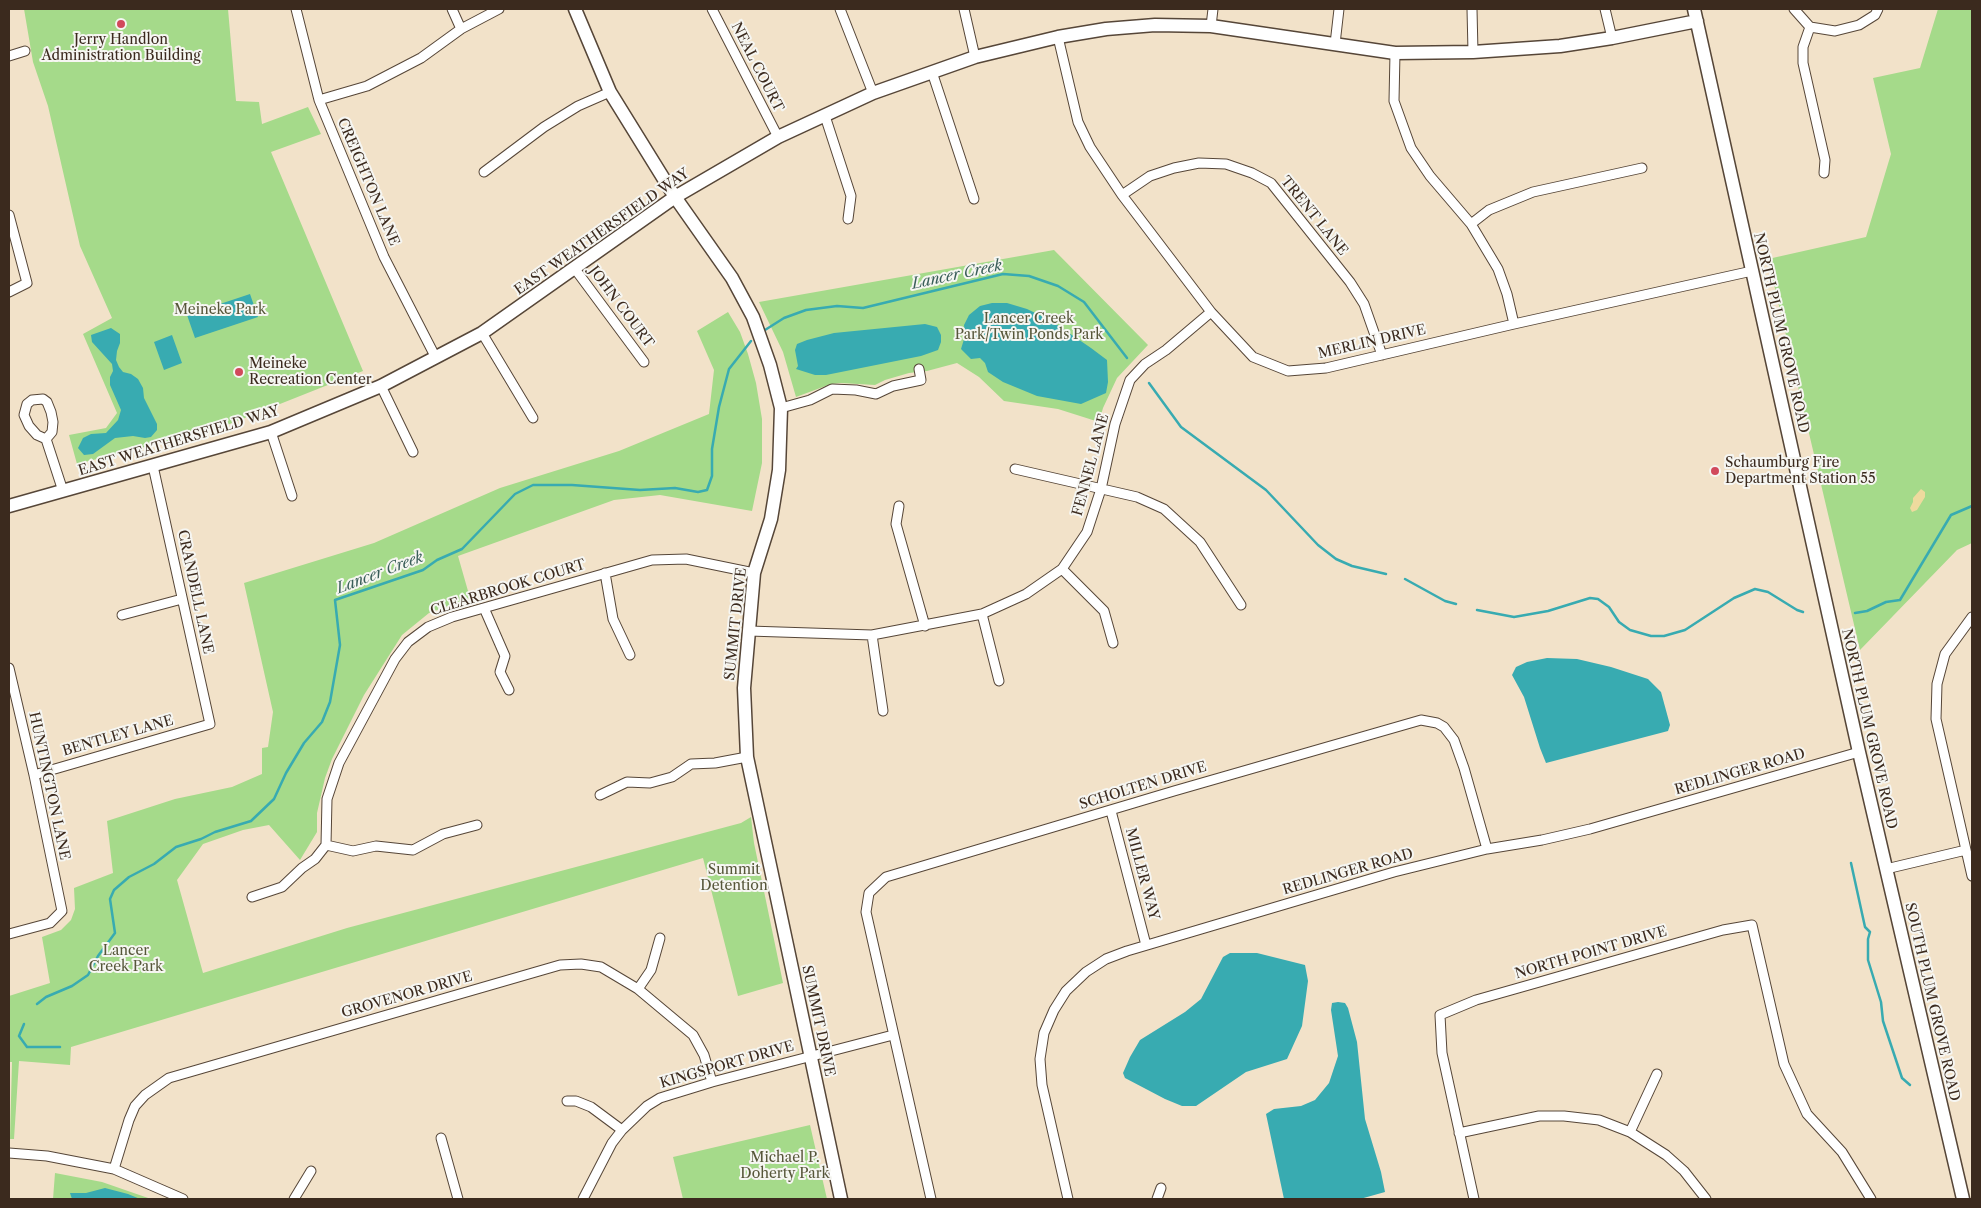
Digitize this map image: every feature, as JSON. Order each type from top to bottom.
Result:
[{"type":"street","name":"CREIGHTON LANE","points":[[296,9],[319,100],[384,257],[436,358]]},
{"type":"street","points":[[452,9],[461,29]]},
{"type":"street","points":[[319,100],[367,86],[421,58],[461,29],[499,9]]},
{"type":"street","name":"SUMMIT DRIVE","points":[[575,9],[610,92],[675,197],[732,278],[753,317],[770,365],[781,408],[779,470],[771,519],[754,573],[744,688],[747,757],[841,1199]]},
{"type":"street","name":"NEAL COURT","points":[[712,9],[778,137]]},
{"type":"street","points":[[840,9],[873,93]]},
{"type":"street","points":[[964,9],[975,58]]},
{"type":"street","points":[[1212,26],[1213,9]]},
{"type":"street","points":[[1335,44],[1340,9]]},
{"type":"street","points":[[1472,9],[1473,52]]},
{"type":"street","points":[[1605,9],[1612,38]]},
{"type":"street","points":[[1794,9],[1810,27],[1835,31],[1859,25],[1875,15],[1878,9]]},
{"type":"street","name":"EAST WEATHERSFIELD WAY","points":[[9,506],[271,432],[381,386],[482,333],[675,197],[778,137],[873,93],[975,58],[1058,37],[1106,29],[1155,25],[1212,26],[1395,54],[1473,52],[1560,46],[1612,38],[1695,15]]},
{"type":"street","name":"NORTH PLUM GROVE ROAD","points":[[1695,15],[1886,869]]},
{"type":"street","points":[[1810,27],[1803,47],[1803,63],[1825,160],[1824,173]]},
{"type":"street","name":"MERLIN DRIVE","points":[[1058,37],[1078,122],[1090,146],[1122,196],[1211,312],[1253,357],[1288,371],[1326,368],[1752,271]]},
{"type":"street","points":[[9,56],[25,52]]},
{"type":"street","points":[[1395,54],[1394,101],[1411,148],[1430,176],[1471,224],[1498,269],[1507,294],[1514,324]]},
{"type":"street","points":[[932,72],[974,199]]},
{"type":"street","points":[[484,172],[544,127],[578,106],[610,92]]},
{"type":"street","points":[[825,116],[851,196],[848,219]]},
{"type":"street","name":"TRENT LANE","points":[[1122,196],[1150,176],[1174,168],[1199,163],[1226,164],[1252,173],[1271,183],[1350,282],[1364,304],[1382,355]]},
{"type":"street","points":[[1471,224],[1489,210],[1533,192],[1642,168]]},
{"type":"street","points":[[9,215],[27,283],[9,292]]},
{"type":"street","name":"JOHN COURT","points":[[575,269],[644,362]]},
{"type":"street","name":"FENNEL LANE","points":[[749,631],[872,635],[982,614],[1026,594],[1062,569],[1086,532],[1101,489],[1115,424],[1130,380],[1145,364],[1166,350],[1211,312]]},
{"type":"street","points":[[482,333],[534,418]]},
{"type":"street","points":[[781,408],[810,400],[832,389],[856,390],[876,394],[893,386],[921,380],[919,369]]},
{"type":"street","points":[[381,386],[413,452]]},
{"type":"street","points":[[271,432],[292,496]]},
{"type":"street","points":[[46,439],[63,491]]},
{"type":"street","name":"CRANDELL LANE","points":[[154,466],[210,724]]},
{"type":"street","points":[[1016,469],[1137,498],[1164,508],[1200,542],[1241,605]]},
{"type":"street","points":[[899,506],[896,524],[925,626]]},
{"type":"street","name":"CLEARBROOK COURT","points":[[326,845],[327,799],[339,763],[395,659],[408,642],[428,627],[452,617],[652,560],[686,559],[754,573]]},
{"type":"street","points":[[1062,569],[1104,611],[1113,643]]},
{"type":"street","points":[[605,573],[613,619],[630,655]]},
{"type":"street","points":[[122,615],[182,599]]},
{"type":"street","points":[[484,608],[504,656],[500,672],[509,690]]},
{"type":"street","points":[[982,614],[999,681]]},
{"type":"street","points":[[1972,617],[1945,654],[1937,684],[1936,719],[1972,876]]},
{"type":"street","points":[[872,635],[883,711]]},
{"type":"street","name":"HUNTINGTON LANE","points":[[9,668],[34,775],[62,911],[50,923],[9,934]]},
{"type":"street","name":"SCHOLTEN DRIVE","points":[[931,1199],[866,912],[869,893],[881,881],[896,873],[1111,811],[1268,763],[1421,720],[1428,720],[1444,727],[1454,740],[1487,849]]},
{"type":"street","name":"BENTLEY LANE","points":[[34,775],[210,724]]},
{"type":"street","name":"REDLINGER ROAD","points":[[1068,1199],[1042,1085],[1040,1059],[1044,1033],[1054,1010],[1066,991],[1086,972],[1106,959],[1146,945],[1394,872],[1487,849],[1542,840],[1590,829],[1859,752]]},
{"type":"street","points":[[600,795],[627,782],[650,783],[672,777],[691,764],[715,763],[747,757]]},
{"type":"street","name":"MILLER WAY","points":[[1111,811],[1146,945]]},
{"type":"street","points":[[252,897],[282,888],[302,868],[315,859],[326,845],[353,851],[376,846],[413,850],[443,834],[477,825]]},
{"type":"street","points":[[1886,869],[1966,850]]},
{"type":"street","name":"SOUTH PLUM GROVE ROAD","points":[[1886,869],[1963,1199]]},
{"type":"street","name":"NORTH POINT DRIVE","points":[[1459,1133],[1442,1053],[1440,1015],[1476,1000],[1724,930],[1752,925],[1784,1064],[1807,1114],[1842,1152],[1868,1198]]},
{"type":"street","points":[[638,989],[651,970],[660,938]]},
{"type":"street","name":"GROVENOR DRIVE","points":[[114,1169],[135,1106],[144,1095],[160,1083],[185,1072],[560,965],[581,964],[601,967],[638,989],[693,1034],[704,1055],[712,1082]]},
{"type":"street","name":"KINGSPORT DRIVE","points":[[583,1199],[612,1143],[622,1130],[647,1106],[660,1098],[712,1082],[893,1035]]},
{"type":"street","points":[[1630,1132],[1657,1074]]},
{"type":"street","points":[[567,1101],[576,1101],[591,1107],[622,1130]]},
{"type":"street","points":[[1474,1199],[1459,1133],[1527,1118],[1547,1116],[1599,1120],[1630,1132],[1666,1154],[1684,1170],[1706,1199]]},
{"type":"street","points":[[441,1138],[458,1199]]},
{"type":"street","points":[[9,1153],[47,1156],[114,1169],[184,1199]]},
{"type":"street","points":[[294,1199],[311,1171]]},
{"type":"street","points":[[1157,1199],[1161,1188]]},
{"type":"green space","name":"Meineke Park","points":[[24,9],[228,9],[236,101],[259,102],[262,124],[308,107],[321,134],[271,152],[363,371],[217,429],[77,464],[69,435],[106,428],[117,413],[83,334],[112,318],[80,246],[48,106],[33,62]]},
{"type":"green space","points":[[1938,9],[1972,9],[1972,543],[1957,550],[1860,650],[1768,259],[1866,237],[1891,154],[1873,78],[1920,68]]},
{"type":"green space","name":"Lancer Creek Park/Twin Ponds Park","points":[[1054,250],[1148,345],[1117,378],[1103,408],[1099,422],[1058,409],[1004,401],[979,377],[957,363],[927,371],[909,373],[875,385],[831,384],[796,397],[783,352],[759,302]]},
{"type":"green space","name":"Lancer Creek Park","points":[[728,312],[740,332],[748,354],[756,383],[762,419],[762,463],[752,511],[660,495],[614,500],[458,556],[470,598],[429,613],[402,635],[364,695],[332,759],[325,778],[317,813],[317,832],[300,860],[269,825],[243,830],[203,844],[177,880],[203,973],[347,928],[741,823],[751,817],[754,843],[783,983],[738,996],[703,858],[71,1047],[70,1065],[19,1061],[14,1139],[10,1139],[12,1062],[9,1062],[9,996],[50,983],[42,937],[61,930],[71,920],[75,909],[74,888],[113,873],[107,821],[175,799],[232,787],[262,774],[262,748],[268,747],[273,712],[244,583],[374,543],[500,488],[619,451],[709,414],[714,370],[697,331]]},
{"type":"green space","name":"Michael P. Doherty Park","points":[[810,1125],[827,1199],[683,1199],[673,1157]]},
{"type":"green space","points":[[55,1173],[102,1182],[151,1199],[53,1199]]},
{"type":"sand","points":[[1921,489],[1925,492],[1925,497],[1917,510],[1912,512],[1910,508],[1913,498]]},
{"type":"water","points":[[250,294],[258,317],[195,338],[187,315]]},
{"type":"water","points":[[992,303],[1007,303],[1027,309],[1050,320],[1107,360],[1108,382],[1106,393],[1081,404],[1037,396],[1003,382],[988,372],[985,363],[980,358],[971,359],[961,349],[965,336],[964,325],[969,315],[980,306]]},
{"type":"water","points":[[925,324],[937,327],[941,335],[938,350],[921,356],[826,375],[815,375],[796,369],[798,366],[795,350],[797,344],[807,340],[834,333]]},
{"type":"water","points":[[111,328],[120,334],[116,360],[119,367],[123,372],[131,374],[138,379],[143,388],[144,398],[157,424],[157,430],[151,437],[115,438],[93,454],[84,455],[78,448],[83,438],[91,434],[106,433],[118,420],[121,410],[110,385],[110,377],[113,371],[112,364],[92,342],[91,335]]},
{"type":"water","points":[[172,335],[182,363],[164,370],[154,342]]},
{"type":"water","points":[[1547,658],[1577,659],[1611,667],[1648,679],[1661,692],[1670,725],[1668,731],[1546,763],[1524,697],[1512,675],[1516,667],[1527,662]]},
{"type":"water","points":[[1230,953],[1257,953],[1305,965],[1308,981],[1302,1026],[1287,1059],[1246,1072],[1196,1106],[1182,1106],[1125,1078],[1123,1073],[1140,1040],[1185,1012],[1201,999],[1223,957]]},
{"type":"water","points":[[1332,1003],[1345,1003],[1348,1008],[1357,1042],[1365,1119],[1385,1192],[1360,1199],[1284,1199],[1266,1114],[1274,1109],[1301,1106],[1315,1100],[1329,1083],[1338,1056],[1331,1010]]},
{"type":"water","points":[[105,1188],[140,1199],[72,1199],[70,1193],[86,1193]]},
{"type":"waterway","name":"Lancer Creek","points":[[765,330],[784,318],[806,310],[837,306],[863,308],[1003,274],[1029,276],[1058,286],[1084,302],[1127,358]]},
{"type":"waterway","name":"Lancer Creek","points":[[37,1004],[46,997],[72,986],[88,975],[98,956],[115,933],[110,899],[114,890],[129,877],[154,864],[176,847],[251,821],[274,799],[286,773],[304,743],[322,722],[330,702],[340,645],[335,600],[423,570],[437,560],[462,549],[515,494],[533,485],[572,485],[640,490],[675,488],[698,492],[707,490],[712,476],[712,449],[719,407],[729,369],[751,341]]},
{"type":"waterway","points":[[1149,383],[1181,427],[1266,490],[1318,545],[1336,559],[1352,566],[1386,574]]},
{"type":"waterway","points":[[1855,613],[1867,611],[1886,602],[1900,600],[1951,515],[1972,506]]},
{"type":"waterway","points":[[1405,579],[1445,601],[1456,604]]},
{"type":"waterway","points":[[1477,610],[1514,617],[1548,611],[1590,598],[1598,599],[1609,607],[1619,622],[1630,630],[1651,636],[1664,636],[1685,630],[1734,598],[1755,589],[1768,592],[1803,612]]},
{"type":"waterway","points":[[1851,863],[1865,927],[1870,932],[1868,960],[1881,1002],[1883,1021],[1902,1078],[1910,1085]]},
{"type":"waterway","points":[[24,1024],[19,1036],[27,1047],[60,1047]]},
{"type":"place","name":"Jerry Handlon Administration Building","points":[[121,24]]},
{"type":"place","name":"Meineke Recreation Center","points":[[239,372]]},
{"type":"place","name":"Schaumburg Fire Department Station 55","points":[[1715,471]]},
{"type":"park label","name":"Summit Detention","points":[[734,878]]}]
